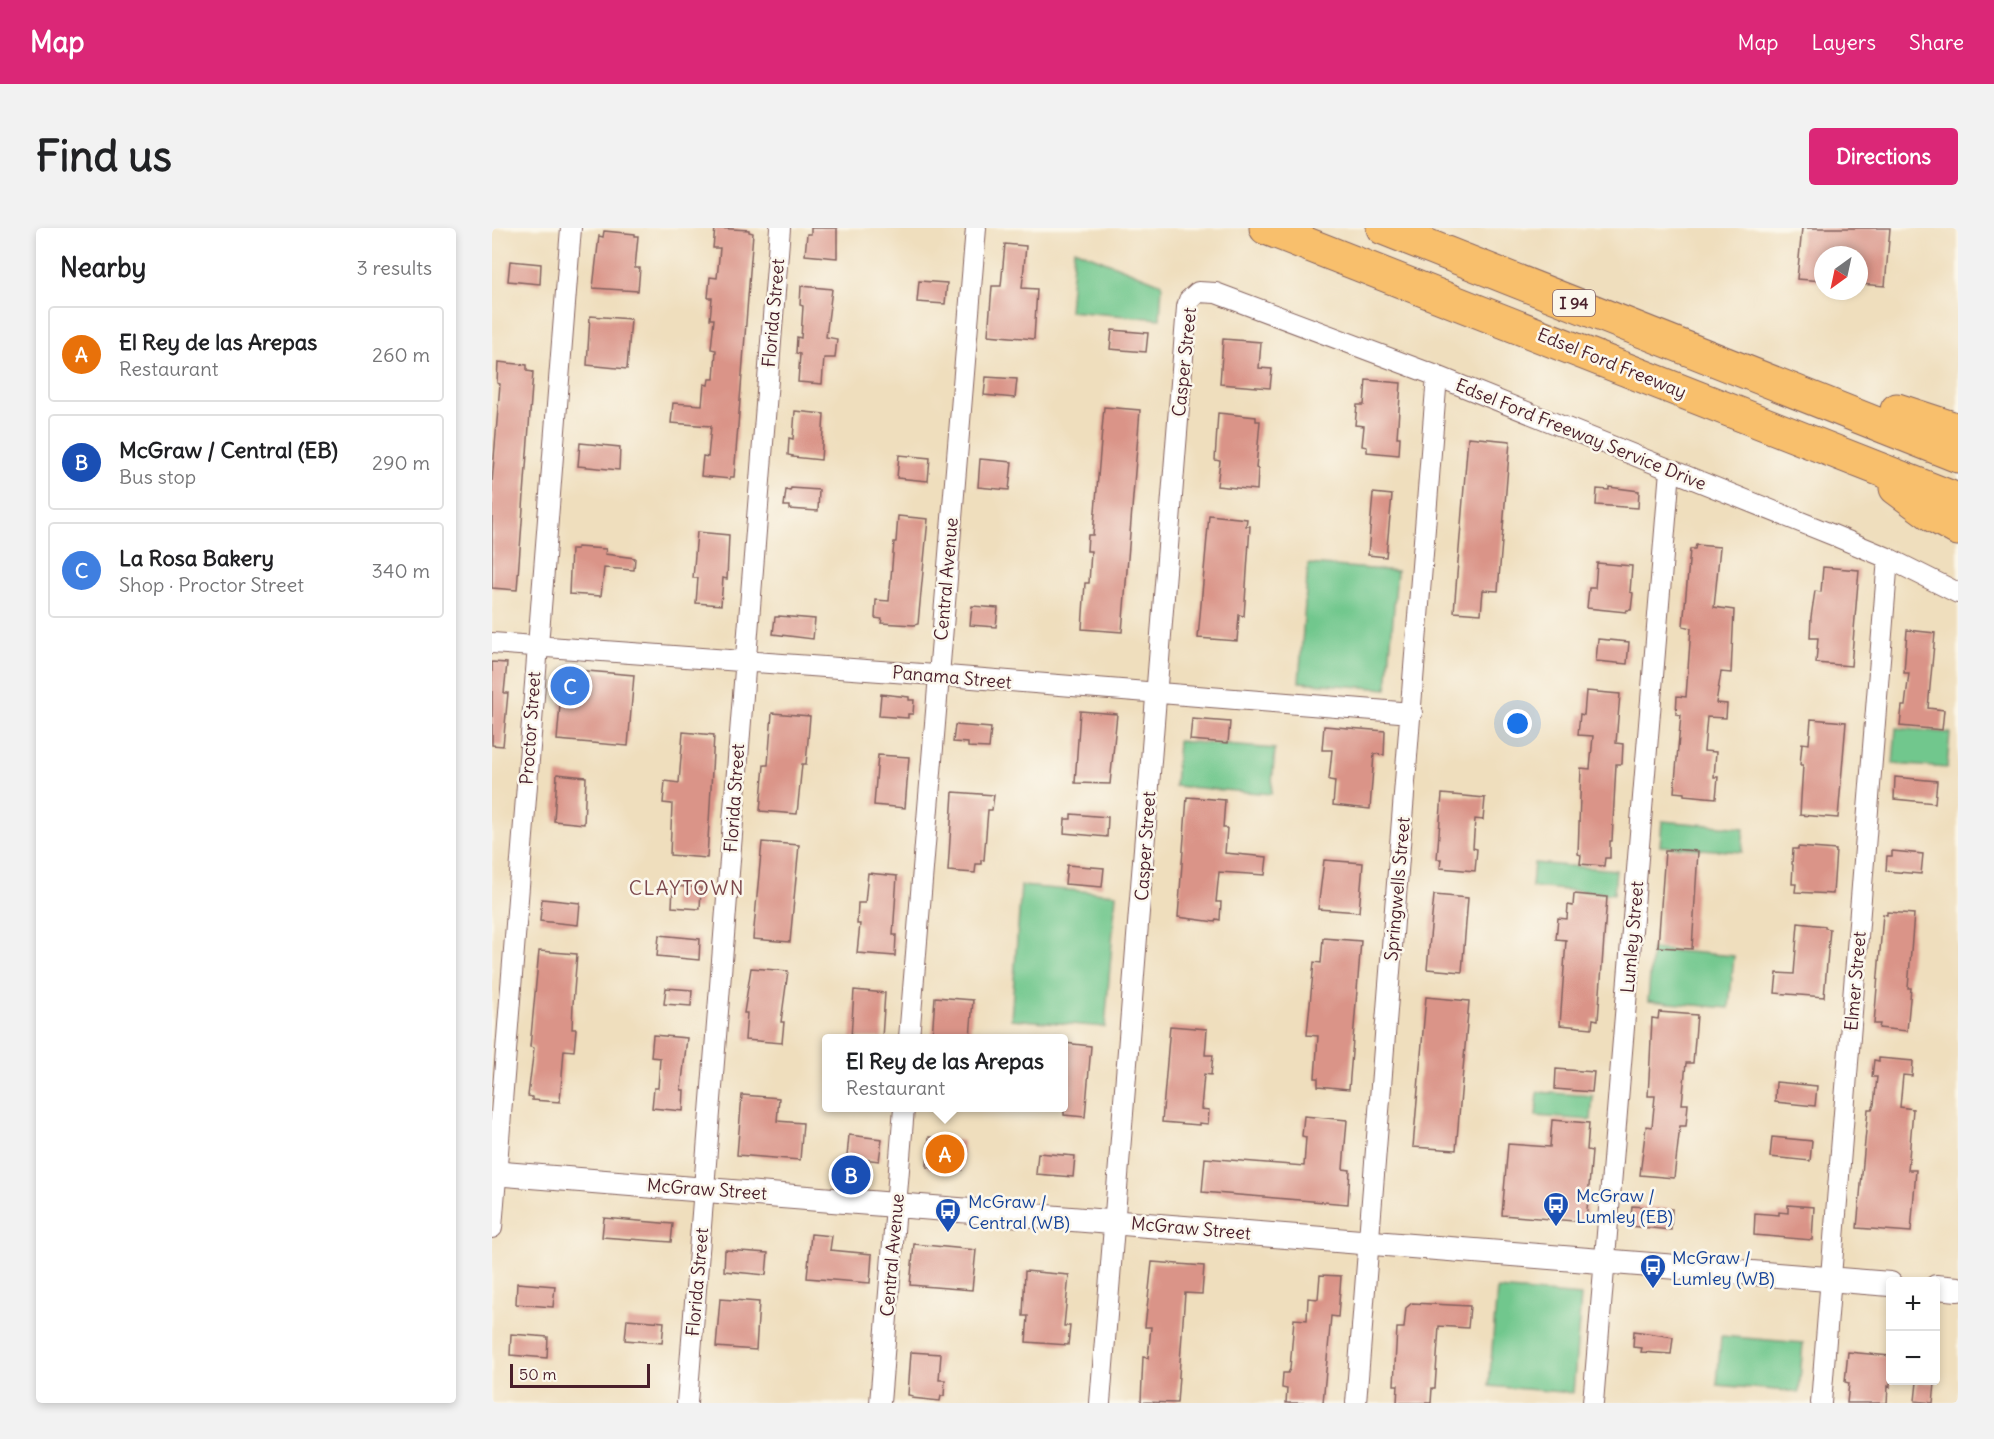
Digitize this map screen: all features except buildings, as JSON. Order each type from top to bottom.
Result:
[{"type":"highway","name":"Edsel Ford Freeway","points":[[1266,228],[1958,500]]},
{"type":"highway","name":"I 94","points":[[1383,228],[1958,456]]},
{"type":"highway","points":[[1744,370],[1805,379],[1958,430]]},
{"type":"highway","points":[[1858,460],[1934,516],[1958,529]]},
{"type":"street","name":"Proctor Street","points":[[492,1228],[494,1173],[571,228]]},
{"type":"street","name":"Florida Street","points":[[687,1403],[780,228]]},
{"type":"street","name":"Central Avenue","points":[[909,1034],[976,228]]},
{"type":"street","name":"Edsel Ford Freeway Service Drive","points":[[1198,292],[1216,293],[1437,376],[1780,513],[1888,558],[1958,593]]},
{"type":"street","name":"Casper Street","points":[[1100,1403],[1187,307],[1189,300],[1198,292]]},
{"type":"street","name":"Springwells Street","points":[[1356,1403],[1437,376]]},
{"type":"street","name":"Lumley Street","points":[[1593,1403],[1670,470]]},
{"type":"street","name":"Elmer Street","points":[[1821,1403],[1888,558]]},
{"type":"street","name":"Panama Street","points":[[492,643],[938,675],[1412,714]]},
{"type":"street","name":"Central Avenue","points":[[880,1403],[904,1112]]},
{"type":"street","name":"McGraw Street","points":[[494,1173],[1886,1284]]},
{"type":"street","points":[[1940,1287],[1958,1289]]},
{"type":"green space","points":[[1074,249],[1162,284],[1160,319],[1069,311]]},
{"type":"green space","points":[[1308,564],[1397,571],[1387,689],[1299,682]]},
{"type":"green space","points":[[1896,728],[1950,733],[1947,768],[1893,764]]},
{"type":"green space","points":[[1178,741],[1275,749],[1271,794],[1175,786]]},
{"type":"green space","points":[[1662,821],[1744,828],[1742,852],[1660,846]]},
{"type":"green space","points":[[1534,863],[1616,870],[1614,894],[1532,887]]},
{"type":"green space","points":[[1021,886],[1116,894],[1105,1027],[1011,1019]]},
{"type":"green space","points":[[1652,949],[1734,956],[1729,1008],[1648,1001]]},
{"type":"green space","points":[[1538,1092],[1593,1096],[1591,1120],[1536,1116]]},
{"type":"green space","points":[[1497,1289],[1581,1296],[1573,1393],[1489,1386]]},
{"type":"green space","points":[[1721,1336],[1803,1343],[1799,1392],[1717,1385]]},
{"type":"place","name":"La Rosa Bakery","points":[[570,686]]},
{"type":"place","name":"El Rey de las Arepas","points":[[945,1154]]},
{"type":"place","name":"McGraw / Central (EB)","points":[[851,1175]]},
{"type":"place","name":"McGraw / Lumley (EB)","points":[[1556,1228]]},
{"type":"place","name":"McGraw / Central (WB)","points":[[948,1234]]},
{"type":"place","name":"McGraw / Lumley (WB)","points":[[1653,1290]]},
{"type":"district","name":"CLAYTOWN","points":[[687,887]]}]
